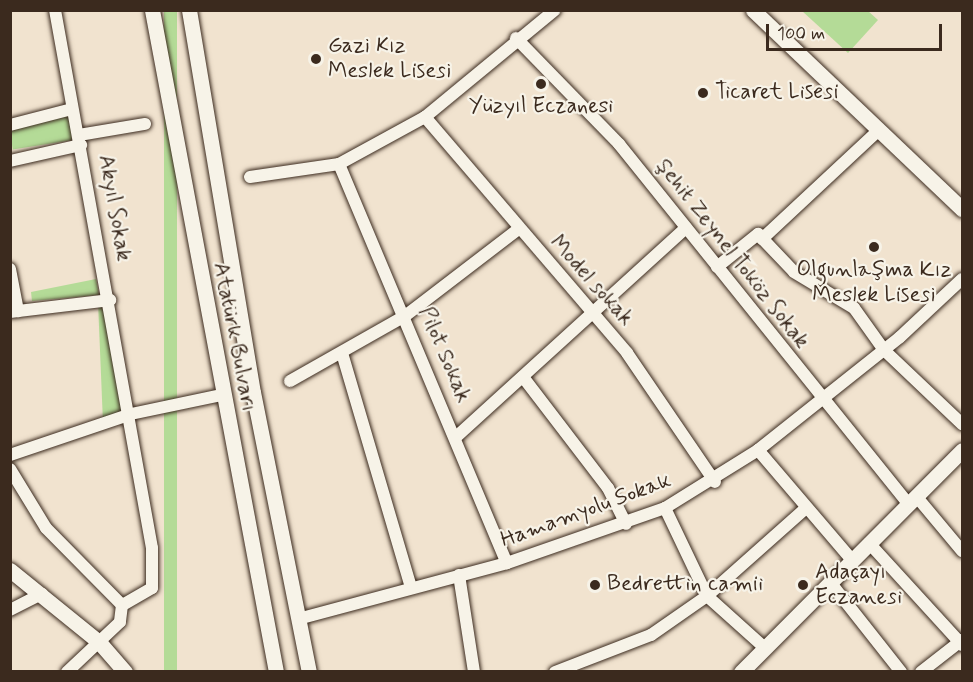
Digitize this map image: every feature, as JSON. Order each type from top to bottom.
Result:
[{"type":"main road","name":"Atatürk Bulvarı","points":[[152,10],[222,395],[276,672]]},
{"type":"main road","name":"Atatürk Bulvarı","points":[[189,10],[309,672]]},
{"type":"main road","points":[[753,10],[963,209]]},
{"type":"main road","points":[[741,672],[962,451]]},
{"type":"main road","points":[[10,570],[99,642],[125,672]]},
{"type":"street","name":"Akyıl Sokak","points":[[55,10],[131,414],[155,581],[122,605]]},
{"type":"street","points":[[250,177],[339,164],[425,117],[516,39],[555,12]]},
{"type":"street","name":"Şehit Zeynel Toköz Sokak","points":[[516,39],[619,144],[820,402],[963,551]]},
{"type":"street","points":[[10,125],[72,109]]},
{"type":"street","name":"Model sokak","points":[[425,117],[517,230],[627,353],[714,482]]},
{"type":"street","points":[[10,161],[145,124]]},
{"type":"street","points":[[762,239],[879,130]]},
{"type":"street","name":"Pilot Sokak","points":[[339,164],[456,437],[507,563]]},
{"type":"street","points":[[456,437],[686,228]]},
{"type":"street","points":[[290,381],[405,316],[517,230]]},
{"type":"street","points":[[717,267],[758,234],[794,272],[854,308],[884,350],[963,424]]},
{"type":"street","points":[[10,269],[14,311],[110,300]]},
{"type":"street","name":"Hamamyolu Sokak","points":[[298,619],[507,563],[626,524],[665,508],[714,482],[758,450],[884,350],[963,279]]},
{"type":"street","points":[[342,353],[411,588]]},
{"type":"street","points":[[523,377],[608,488],[626,524]]},
{"type":"street","points":[[10,455],[131,414],[222,395]]},
{"type":"street","points":[[758,450],[852,560]]},
{"type":"street","points":[[10,469],[45,528],[122,605],[120,622],[67,672]]},
{"type":"street","points":[[665,508],[706,596],[765,648]]},
{"type":"street","points":[[555,672],[624,649],[706,596],[806,508]]},
{"type":"street","points":[[869,543],[962,642],[921,672]]},
{"type":"street","points":[[459,575],[474,672]]},
{"type":"street","points":[[830,582],[901,672]]},
{"type":"street","points":[[10,610],[42,594]]},
{"type":"green space","points":[[164,11],[177,11],[177,672],[164,672]]},
{"type":"green space","points":[[802,11],[868,11],[878,20],[848,53]]},
{"type":"green space","points":[[71,115],[75,140],[13,150],[10,125]]},
{"type":"green space","points":[[96,279],[99,295],[32,301],[31,292]]},
{"type":"green space","points":[[110,300],[131,414],[103,423],[98,302]]},
{"type":"place","name":"Gazi Kız Meslek Lisesi","points":[[316,59]]},
{"type":"place","name":"Yüzyıl Eczanesi","points":[[541,84]]},
{"type":"place","name":"Ticaret Lisesi","points":[[703,93]]},
{"type":"place","name":"Olgunlaşma Kız Meslek Lisesi","points":[[874,247]]},
{"type":"place","name":"Bedrettin camii","points":[[595,585]]},
{"type":"place","name":"Adaçayı Eczanesi","points":[[803,585]]}]
